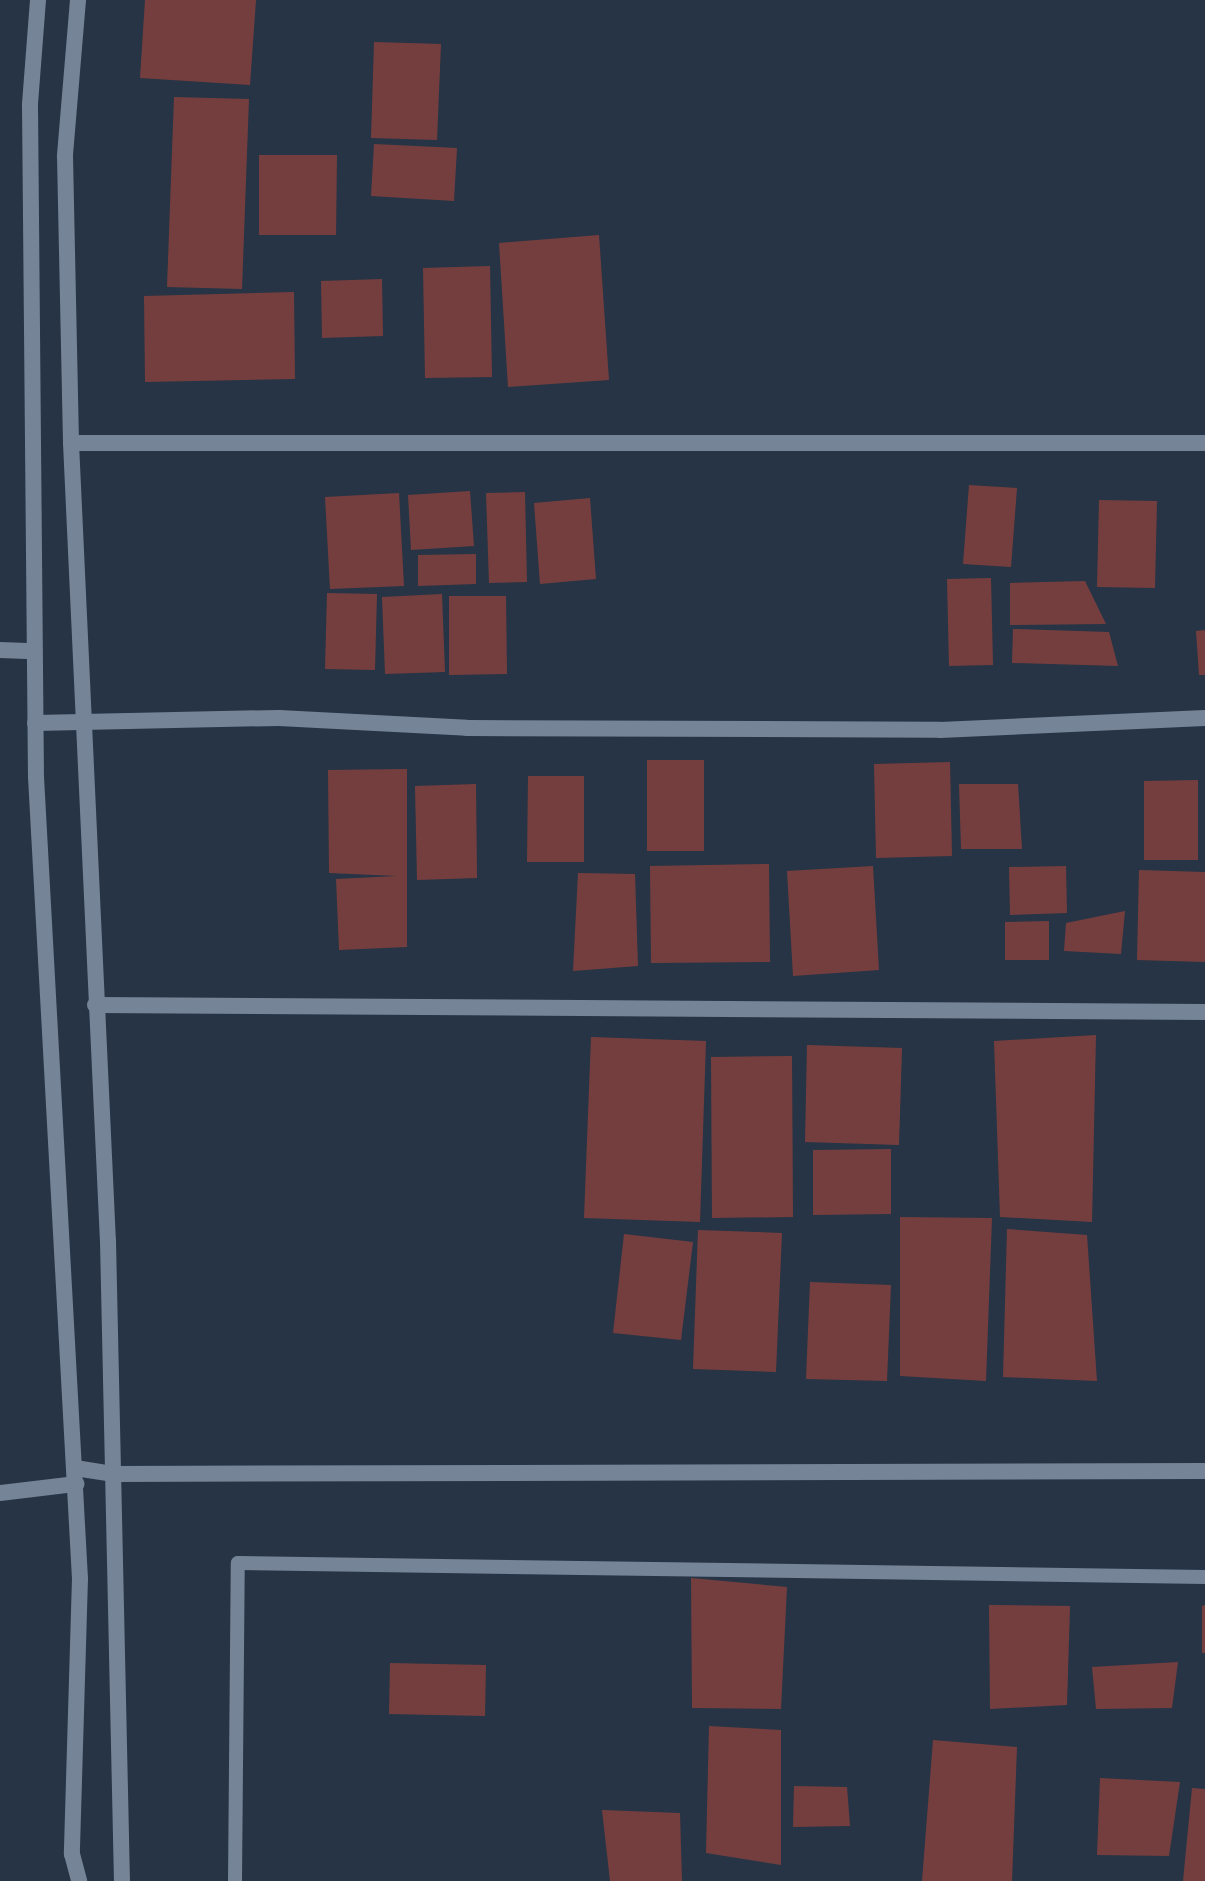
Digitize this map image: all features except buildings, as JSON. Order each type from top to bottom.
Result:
[{"type":"street","points":[[38,0],[30,105],[35,723],[76,1476],[72,1854],[79,1881]]},
{"type":"street","points":[[78,0],[65,156],[71,443],[113,1474],[122,1881]]},
{"type":"street","points":[[71,443],[1205,443]]},
{"type":"street","points":[[0,650],[34,651]]},
{"type":"street","points":[[35,723],[81,717],[909,730],[1205,718]]},
{"type":"street","points":[[95,1005],[1205,1012]]},
{"type":"street","points":[[0,1493],[76,1476],[113,1474],[1205,1471]]},
{"type":"lane","points":[[235,1881],[238,1563],[1205,1577]]}]
